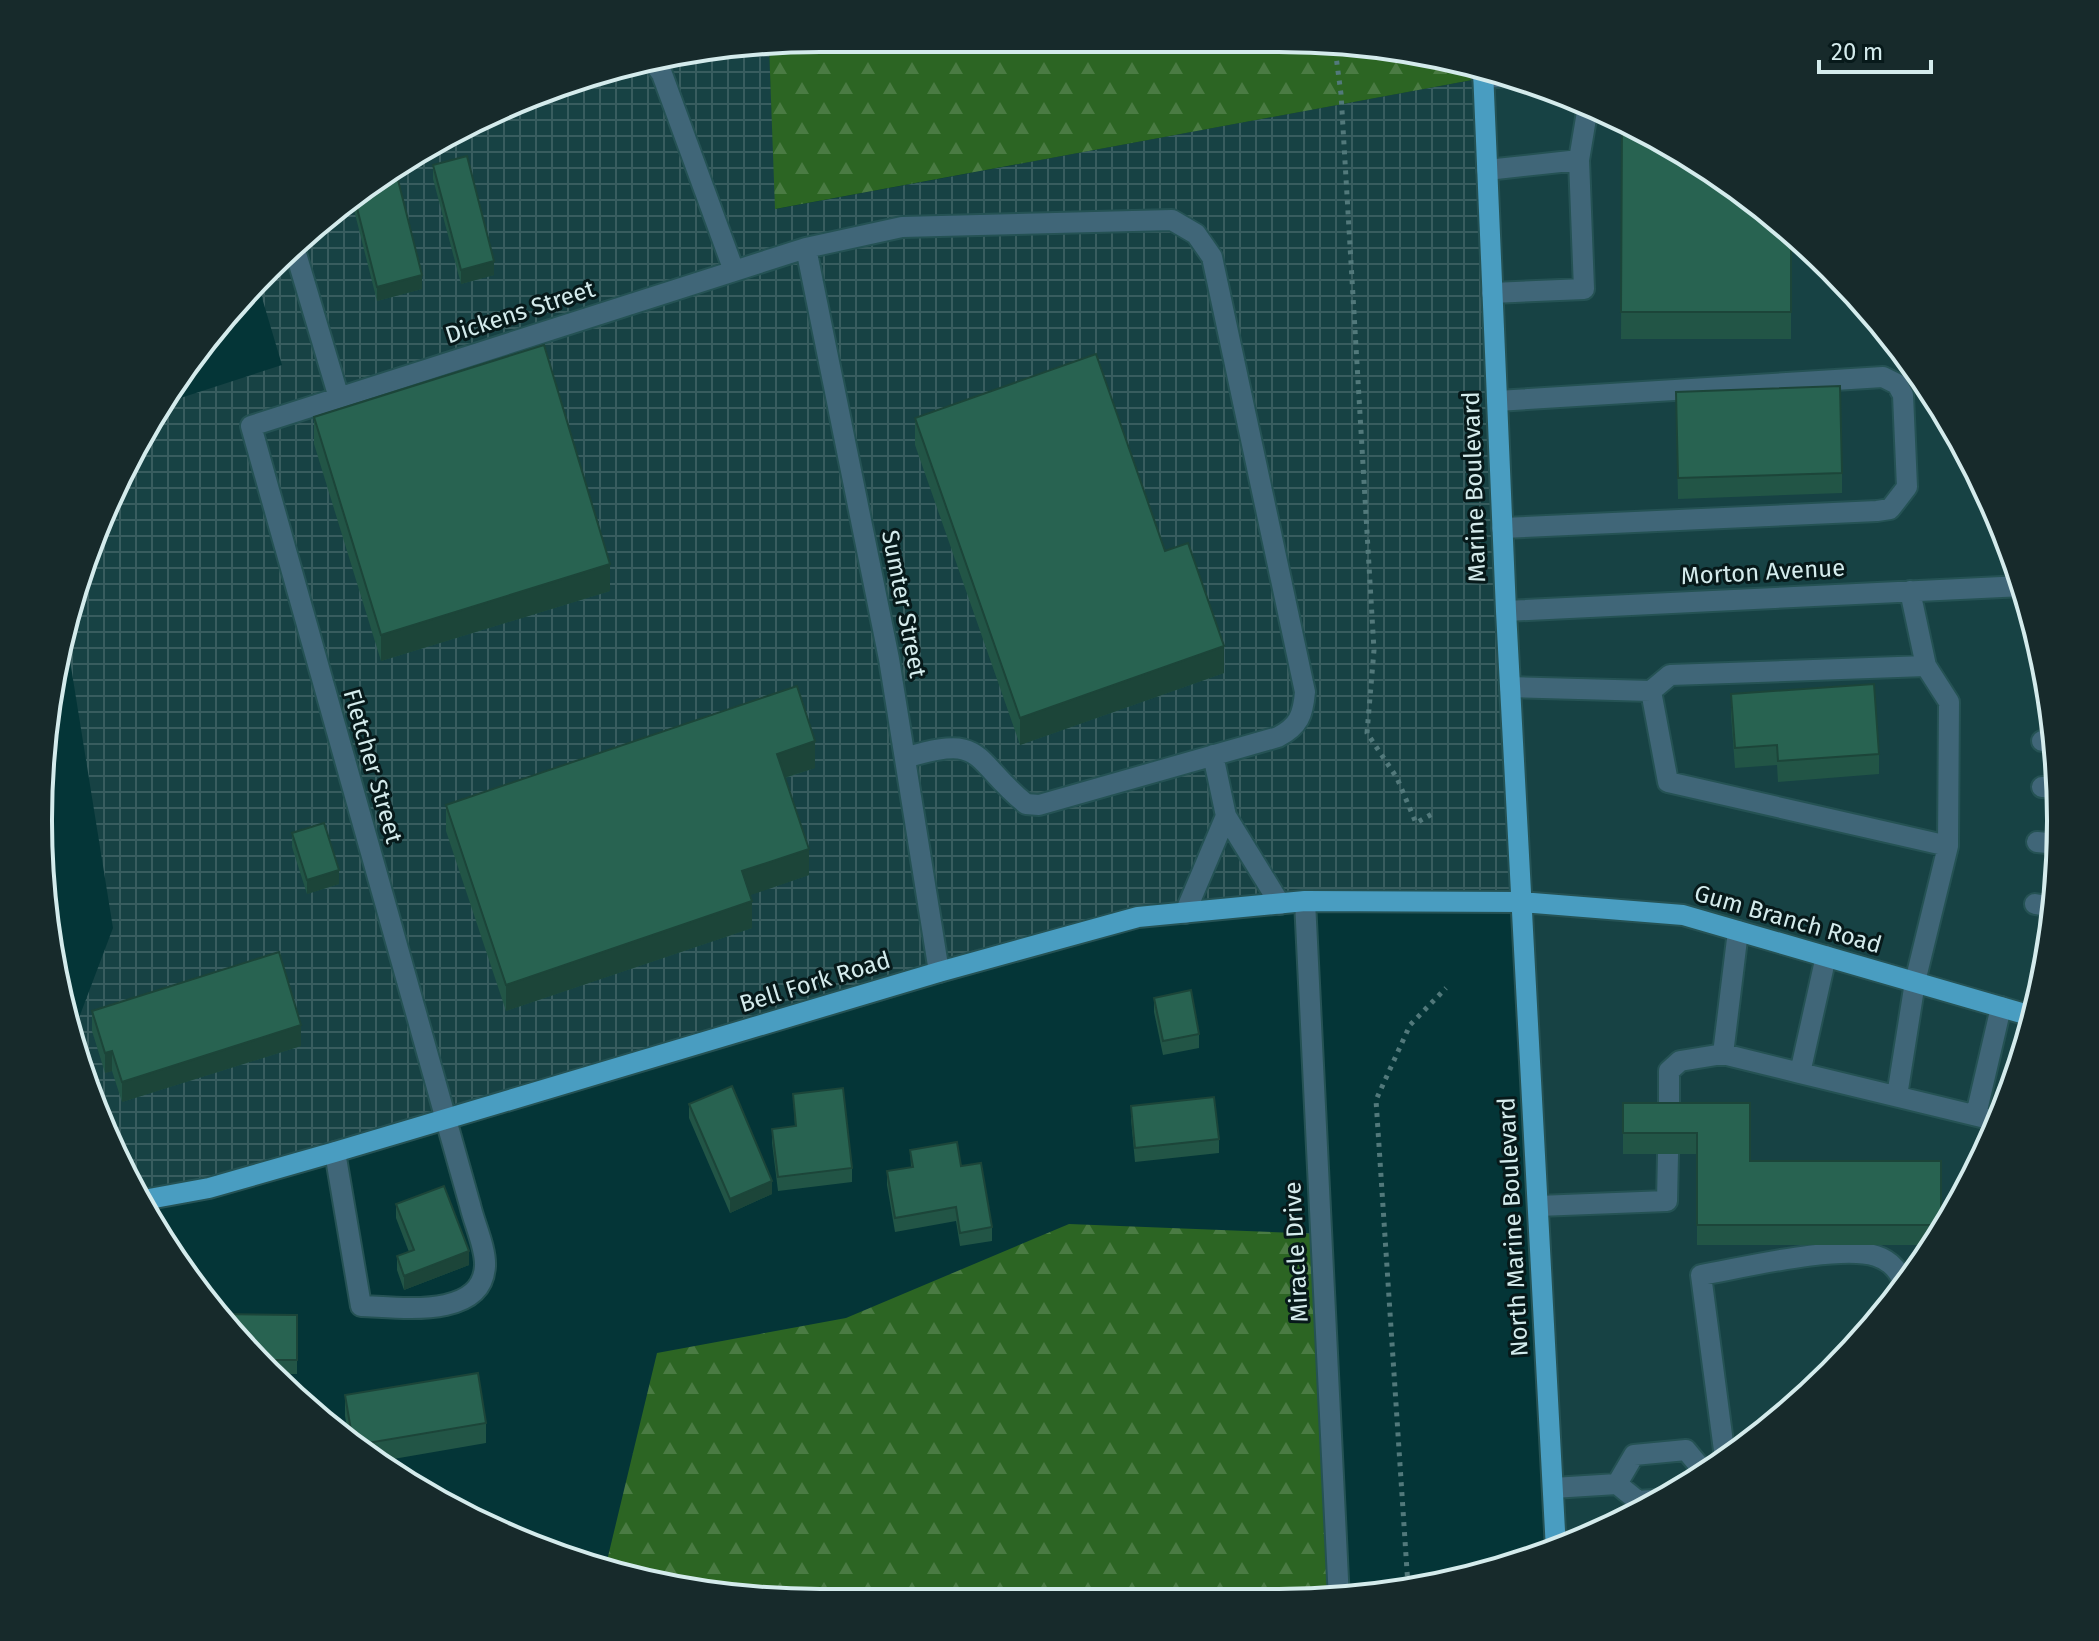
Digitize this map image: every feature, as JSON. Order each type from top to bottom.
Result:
[{"type":"main road","name":"Marine Boulevard","points":[[1483,80],[1521,902]]},
{"type":"main road","name":"Bell Fork Road","points":[[152,1199],[209,1188],[446,1121],[939,972],[1138,917],[1305,901],[1521,902]]},
{"type":"main road","name":"Gum Branch Road","points":[[1521,902],[1683,915],[2022,1013]]},
{"type":"main road","name":"North Marine Boulevard","points":[[1521,902],[1555,1537]]},
{"type":"street","points":[[659,70],[734,271]]},
{"type":"street","points":[[1492,293],[1584,289],[1579,160],[1586,116]]},
{"type":"street","points":[[1487,170],[1579,160]]},
{"type":"street","name":"Dickens Street","points":[[251,426],[806,248],[902,227],[1172,220],[1196,234],[1212,257],[1305,692],[1303,713],[1295,728],[1278,737],[1213,755]]},
{"type":"street","name":"Sumter Street","points":[[806,248],[889,659],[939,972]]},
{"type":"street","points":[[297,258],[339,398]]},
{"type":"street","points":[[1497,401],[1883,377],[1897,384],[1903,395],[1907,487],[1890,509],[1877,511],[1502,528]]},
{"type":"street","name":"Fletcher Street","points":[[251,426],[485,1265],[479,1287],[461,1301],[421,1308],[361,1306],[335,1152]]},
{"type":"street","name":"Morton Avenue","points":[[1506,611],[2010,587]]},
{"type":"street","points":[[1897,1096],[1915,982],[1948,846],[1949,702],[1926,666],[1910,591]]},
{"type":"street","points":[[1510,687],[1651,691],[1670,675],[1926,666]]},
{"type":"street","points":[[1651,691],[1668,782],[1948,846]]},
{"type":"street","points":[[905,758],[941,747],[960,746],[980,757],[1026,804],[1039,805],[1213,755],[1226,816],[1280,904]]},
{"type":"street","points":[[1185,913],[1226,816]]},
{"type":"street","points":[[2037,842],[2046,843]]},
{"type":"street","name":"Miracle Drive","points":[[1305,901],[1338,1586]]},
{"type":"street","points":[[1723,1054],[1738,931]]},
{"type":"street","points":[[1800,1073],[1826,956]]},
{"type":"street","points":[[1976,1115],[2001,1007]]},
{"type":"street","points":[[1669,1123],[1669,1071],[1680,1061],[1723,1054],[1988,1118]]},
{"type":"street","points":[[1538,1206],[1667,1201],[1668,1154]]},
{"type":"street","points":[[1723,1446],[1701,1275],[1850,1252],[1877,1256],[1899,1272]]},
{"type":"street","points":[[1617,1484],[1634,1455],[1686,1450],[1697,1464]]},
{"type":"street","points":[[1553,1488],[1617,1484],[1637,1500]]},
{"type":"path","points":[[1336,55],[1341,94],[1374,650],[1367,733],[1397,778],[1416,823],[1432,814]]},
{"type":"path","points":[[1407,1577],[1376,1100],[1410,1025],[1446,988]]},
{"type":"shaded area","points":[[769,54],[776,209],[1483,80],[1521,902],[1138,917],[151,1197],[110,1115],[78,1020],[113,928],[70,659],[78,622],[110,526],[155,436],[179,398],[282,365],[261,294],[314,243],[353,211],[436,155],[526,110],[622,78],[720,59]]},
{"type":"shaded area","points":[[1483,80],[1573,110],[1663,155],[1705,182],[1746,211],[1822,277],[1888,353],[1944,436],[1989,526],[2021,622],[2040,720],[2045,770],[2045,871],[2040,921],[2021,1019],[1989,1115],[1944,1205],[1888,1288],[1856,1327],[1785,1398],[1746,1430],[1663,1486],[1555,1537]]},
{"type":"green space","points":[[1278,52],[1379,59],[1479,79],[775,209],[769,54]]},
{"type":"green space","points":[[1069,1224],[1321,1234],[1330,1587],[820,1589],[720,1582],[608,1559],[657,1353],[846,1318]]},
{"type":"building","points":[[1622,133],[1705,182],[1791,249],[1791,312],[1621,312]]},
{"type":"building","points":[[467,156],[494,261],[461,270],[433,165]]},
{"type":"building","points":[[398,180],[422,275],[377,287],[357,208]]},
{"type":"building","points":[[544,345],[610,564],[381,635],[314,417]]},
{"type":"building","points":[[1096,354],[1165,551],[1188,543],[1224,646],[1020,718],[915,418]]},
{"type":"building","points":[[1840,386],[1842,473],[1678,478],[1676,392]]},
{"type":"building","points":[[1874,684],[1879,754],[1778,761],[1777,745],[1735,748],[1731,694]]},
{"type":"building","points":[[797,686],[815,741],[777,754],[809,849],[742,871],[752,901],[506,985],[446,805]]},
{"type":"building","points":[[324,823],[339,870],[307,880],[292,833]]},
{"type":"building","points":[[279,952],[301,1025],[122,1082],[112,1051],[105,1053],[92,1011]]},
{"type":"building","points":[[1191,990],[1199,1034],[1163,1041],[1154,998]]},
{"type":"building","points":[[732,1086],[772,1181],[730,1199],[689,1104]]},
{"type":"building","points":[[843,1088],[852,1168],[778,1177],[772,1129],[796,1126],[793,1094]]},
{"type":"building","points":[[1214,1097],[1219,1139],[1135,1148],[1131,1106]]},
{"type":"building","points":[[1623,1103],[1750,1103],[1750,1161],[1941,1161],[1941,1210],[1931,1225],[1697,1225],[1697,1133],[1623,1133]]},
{"type":"building","points":[[957,1142],[961,1166],[981,1163],[992,1227],[960,1233],[956,1207],[895,1218],[887,1171],[913,1167],[910,1150]]},
{"type":"building","points":[[444,1186],[469,1251],[404,1276],[397,1256],[414,1250],[396,1204]]},
{"type":"building","points":[[233,1314],[297,1315],[297,1360],[273,1360]]},
{"type":"building","points":[[478,1373],[486,1423],[371,1443],[351,1428],[345,1395]]}]
